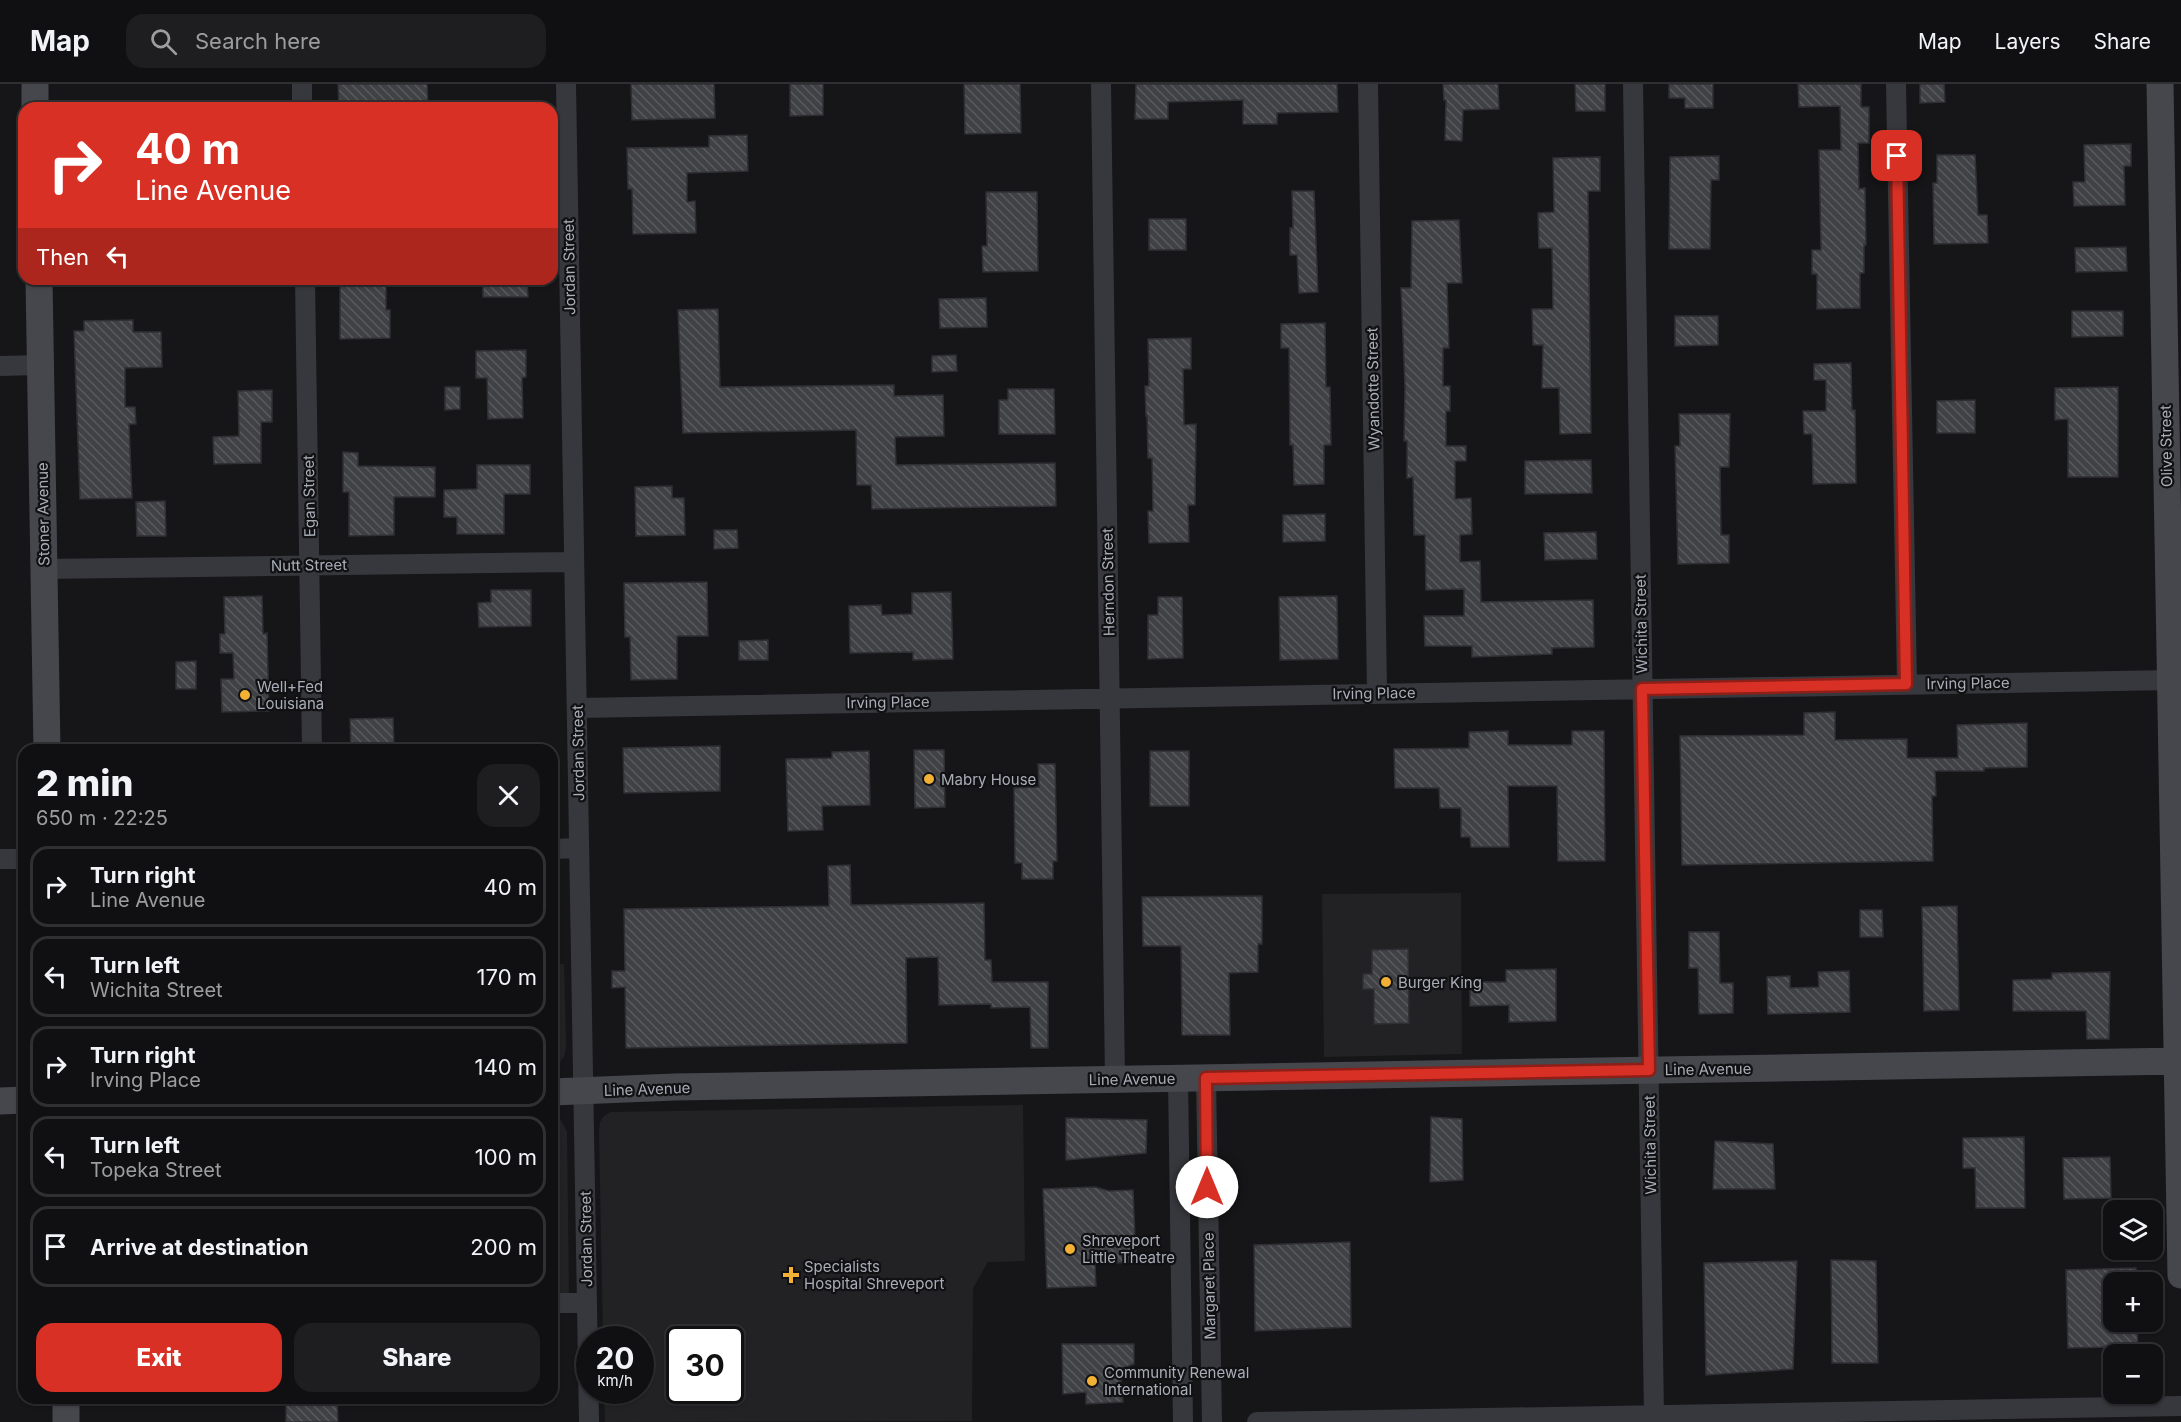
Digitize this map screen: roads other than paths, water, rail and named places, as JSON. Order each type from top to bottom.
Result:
[{"type":"street","points":[[35,84],[35,102]]},
{"type":"street","points":[[302,84],[302,102]]},
{"type":"street","name":"Jordan Street","points":[[566,84],[589,1422]]},
{"type":"street","name":"Herndon Street","points":[[1101,84],[1115,1079]]},
{"type":"street","name":"Wyandotte Street","points":[[1368,84],[1377,693]]},
{"type":"street","name":"Wichita Street","points":[[1632,84],[1654,1415]]},
{"type":"street","points":[[1896,84],[1906,684]]},
{"type":"street","name":"Olive Street","points":[[2160,84],[2174,518],[2171,680],[2181,1275]]},
{"type":"street","name":"Stoner Avenue","points":[[39,285],[47,744]]},
{"type":"street","name":"Egan Street","points":[[305,285],[312,744]]},
{"type":"street","points":[[0,366],[40,365]]},
{"type":"street","name":"Nutt Street","points":[[44,569],[574,562]]},
{"type":"street","name":"Irving Place","points":[[577,708],[2171,680]]},
{"type":"street","points":[[558,849],[579,848]]},
{"type":"street","points":[[0,859],[18,859]]},
{"type":"street","name":"Line Avenue","points":[[558,1092],[686,1087],[2179,1061]]},
{"type":"street","name":"Margaret Place","points":[[1178,1078],[1183,1422]]},
{"type":"street","name":"Margaret Place","points":[[1206,1078],[1212,1422]]},
{"type":"street","points":[[0,1101],[18,1100]]},
{"type":"street","points":[[558,1303],[587,1303]]},
{"type":"street","points":[[50,1404],[50,1422]]},
{"type":"street","points":[[66,1404],[66,1422]]},
{"type":"street","points":[[1257,1422],[1530,1420],[1654,1415],[1819,1417],[2181,1406]]},
{"type":"place","name":"Well+Fed Louisiana","points":[[245,695]]},
{"type":"place","name":"Mabry House","points":[[929,779]]},
{"type":"place","name":"Burger King","points":[[1386,982]]},
{"type":"place","name":"Shreveport Little Theatre","points":[[1070,1249]]},
{"type":"place","name":"Specialists Hospital Shreveport","points":[[791,1275]]},
{"type":"place","name":"Community Renewal International","points":[[1092,1381]]}]
